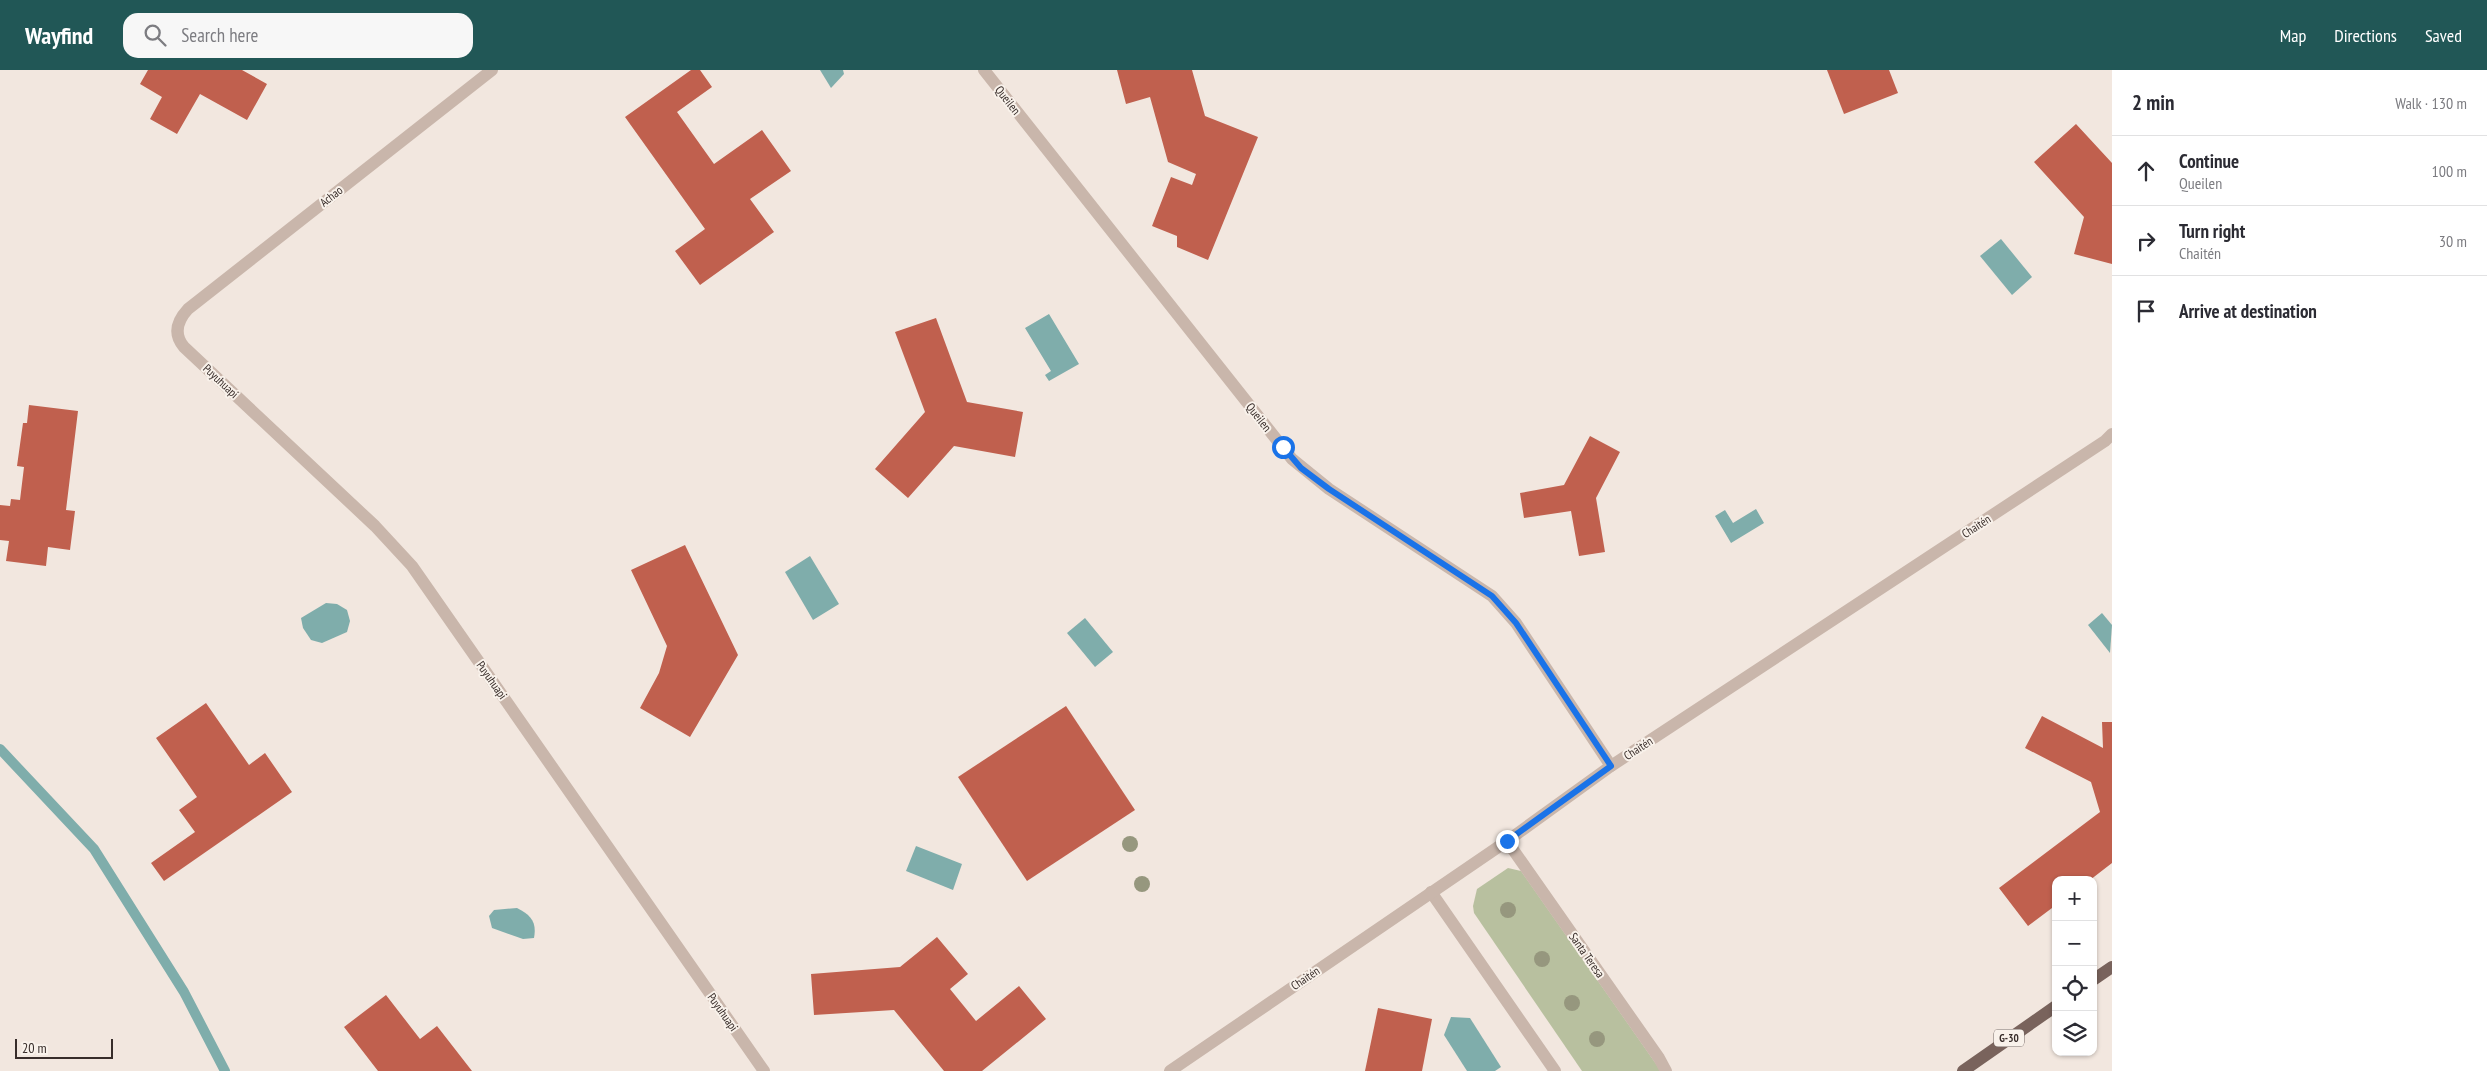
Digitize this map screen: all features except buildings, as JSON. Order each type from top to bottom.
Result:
[{"type":"main road","points":[[2097,977],[2112,966]]},
{"type":"main road","name":"G-30","points":[[1963,1071],[2052,1009]]},
{"type":"street","name":"Achao","points":[[177,328],[182,315],[188,309],[492,70]]},
{"type":"street","name":"Queilen","points":[[984,70],[1292,459],[1329,489],[1492,596],[1516,623],[1611,766]]},
{"type":"street","name":"Puyuhuapi","points":[[177,328],[180,341],[184,347],[375,526],[412,566],[764,1071]]},
{"type":"street","name":"Chaitén","points":[[1170,1071],[1507,841],[1611,766],[2105,441],[2112,434]]},
{"type":"street","name":"Santa Teresa","points":[[1507,841],[1659,1058],[1666,1071]]},
{"type":"street","points":[[1431,892],[1555,1071]]},
{"type":"green space","points":[[1508,868],[1521,871],[1661,1071],[1582,1071],[1474,913],[1473,906],[1477,889]]},
{"type":"water","points":[[820,70],[843,70],[844,74],[831,88]]},
{"type":"water","points":[[2001,239],[2032,277],[2012,295],[1980,256]]},
{"type":"water","points":[[1049,314],[1079,364],[1049,381],[1045,375],[1051,371],[1025,328]]},
{"type":"water","points":[[1756,509],[1764,523],[1731,543],[1715,516],[1725,510],[1733,523]]},
{"type":"water","points":[[810,556],[839,604],[813,620],[785,572]]},
{"type":"water","points":[[326,603],[337,604],[347,610],[350,621],[347,632],[322,643],[311,640],[303,628],[301,618]]},
{"type":"water","points":[[2102,613],[2112,625],[2110,653],[2088,625]]},
{"type":"water","points":[[1085,618],[1113,652],[1095,667],[1067,633]]},
{"type":"water","points":[[916,846],[962,864],[953,890],[906,871]]},
{"type":"water","points":[[517,908],[526,913],[534,923],[534,938],[523,939],[492,928],[489,916],[494,910]]},
{"type":"water","points":[[1451,1017],[1470,1018],[1501,1067],[1495,1071],[1467,1071],[1444,1035]]},
{"type":"waterway","points":[[0,749],[94,849],[184,992],[225,1071]]},
{"type":"route","points":[[1283,447],[1301,468],[1329,489],[1481,586],[1492,596],[1516,623],[1611,766],[1507,841]]}]
